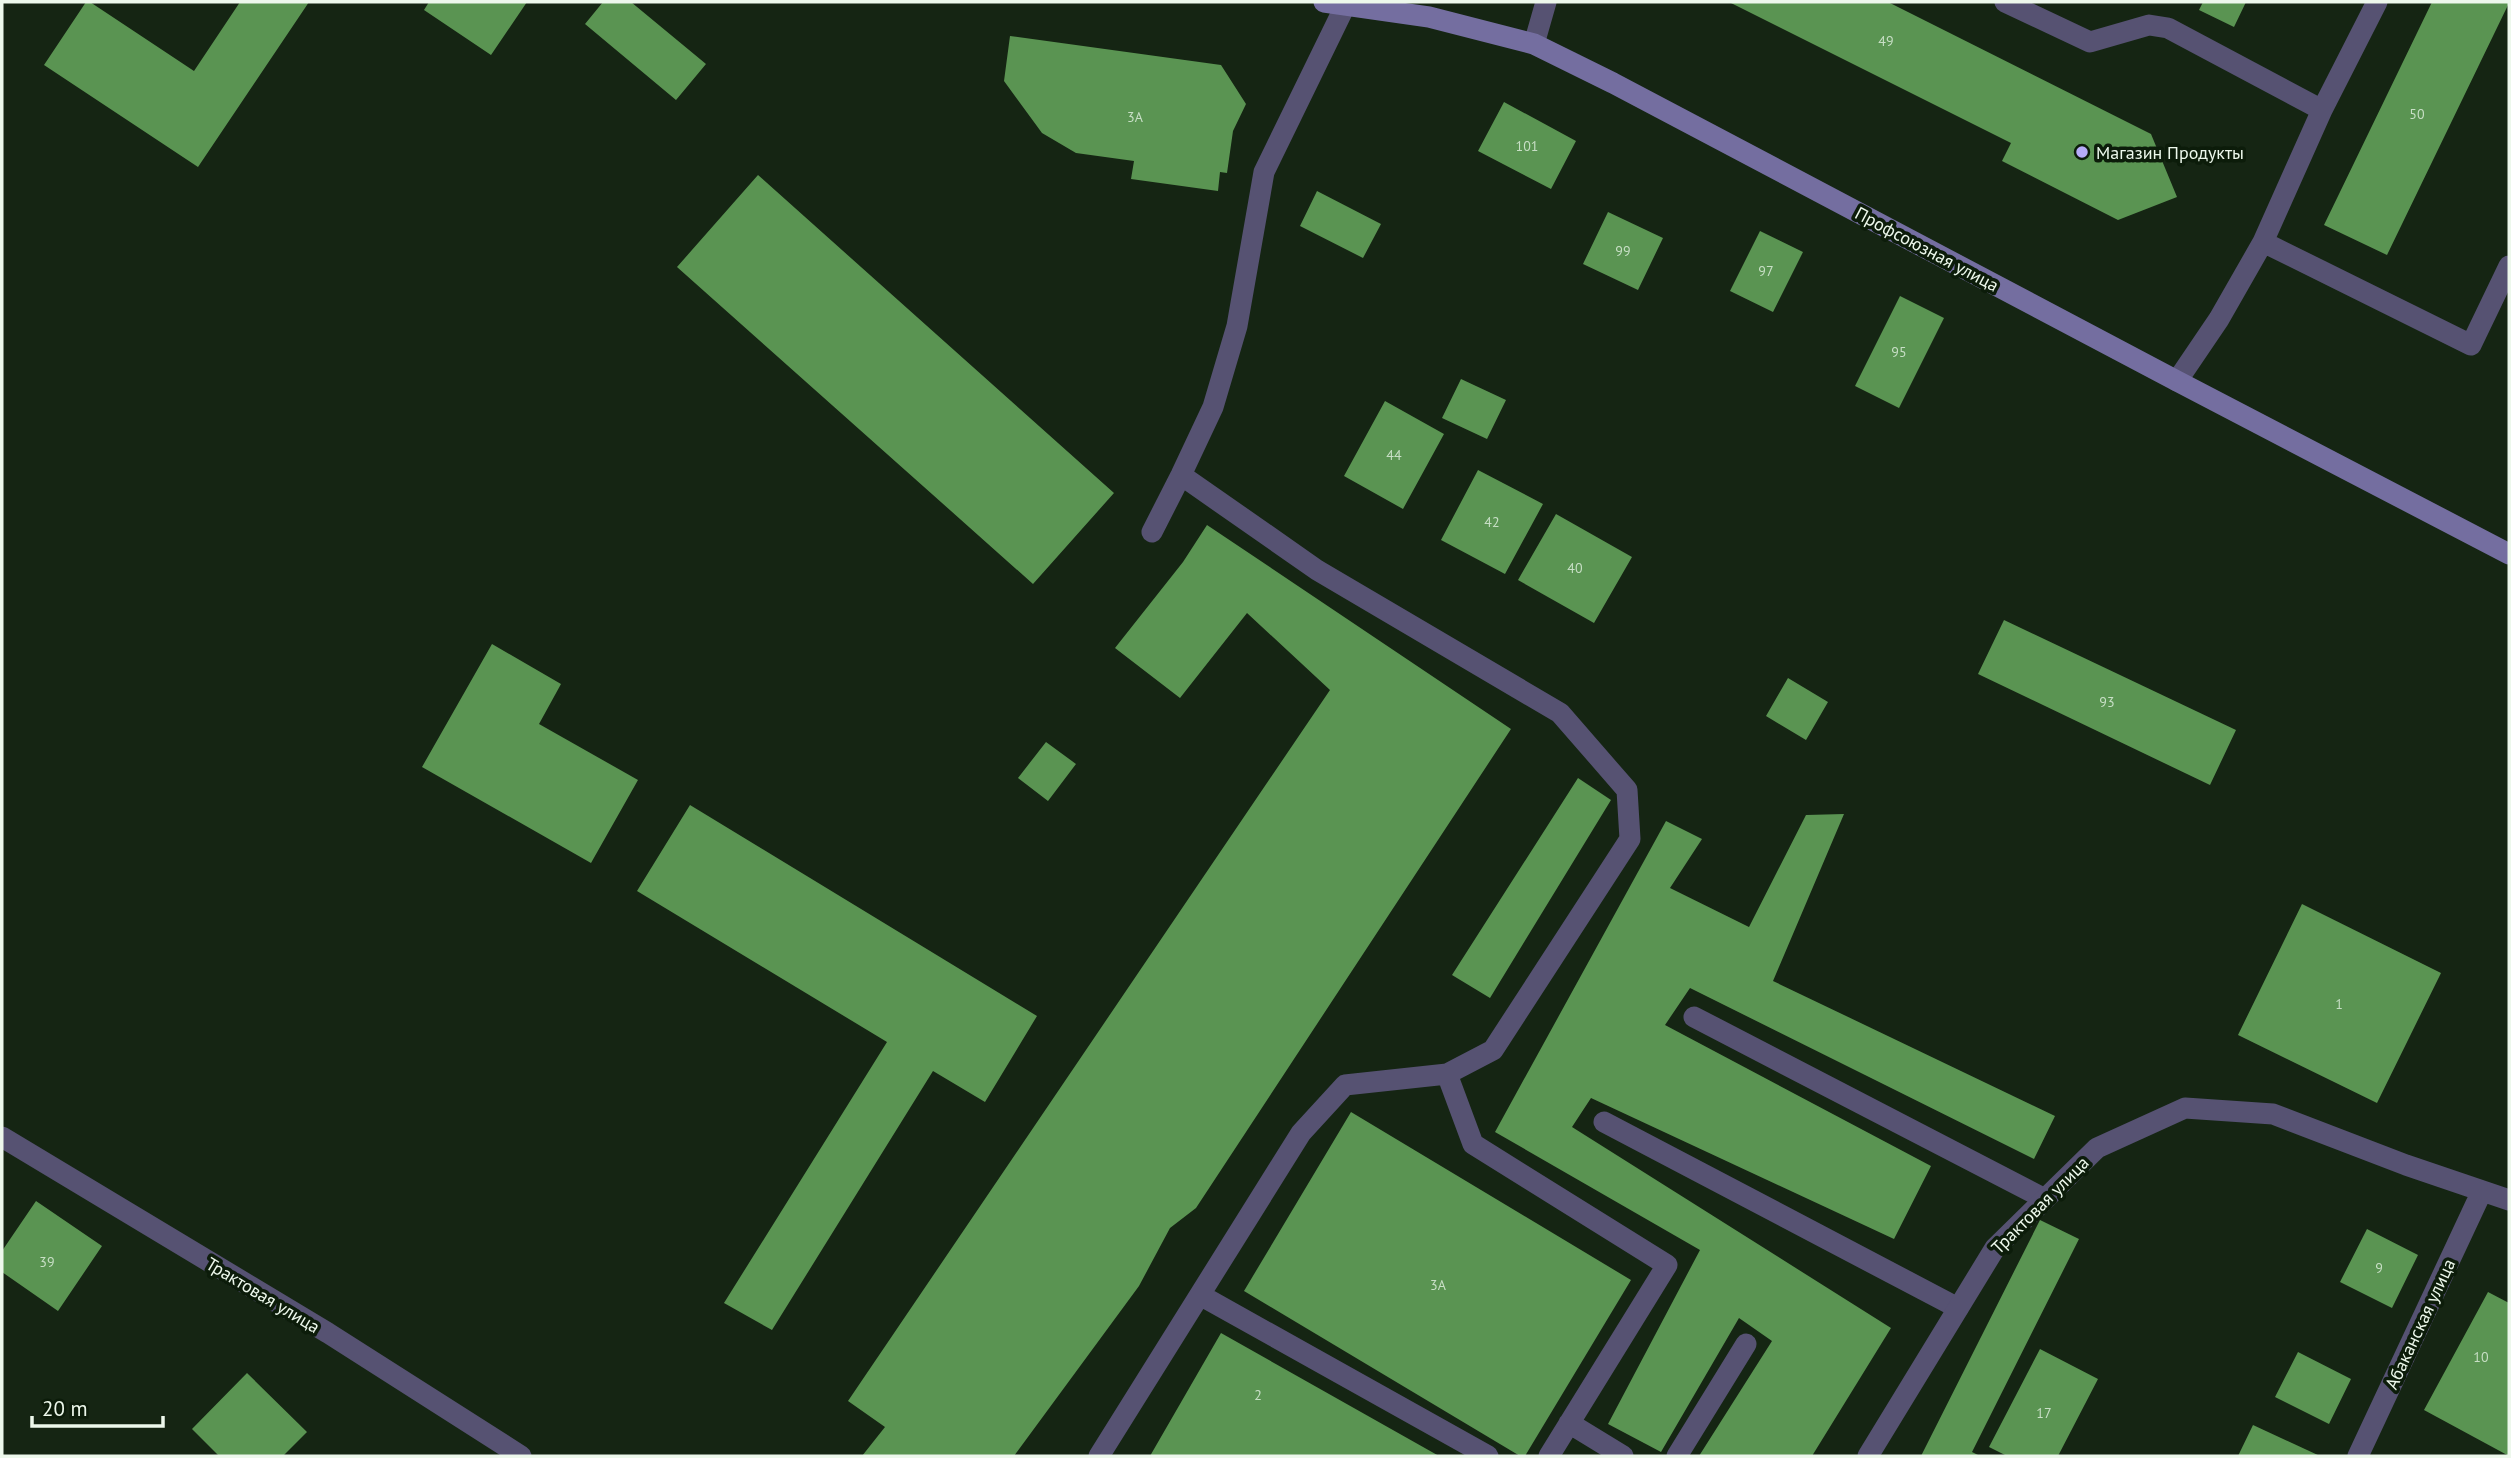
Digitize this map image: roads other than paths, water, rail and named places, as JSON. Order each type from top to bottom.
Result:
[{"type":"main road","name":"Профсоюзная улица","points":[[1335,4],[1429,17],[1534,44],[2509,554]]},
{"type":"street","points":[[1534,44],[1546,2]]},
{"type":"street","points":[[2005,2],[2090,42],[2149,25],[2168,28],[2322,110]]},
{"type":"street","points":[[2177,381],[2219,319],[2263,242],[2322,110],[2377,2]]},
{"type":"street","points":[[1152,531],[1213,407],[1237,326],[1264,172],[1335,4]]},
{"type":"street","points":[[2263,242],[2471,345],[2509,266]]},
{"type":"street","points":[[1099,1456],[1301,1133],[1345,1085],[1447,1074],[1493,1050],[1630,839],[1627,790],[1560,713],[1317,570],[1181,475]]},
{"type":"street","points":[[1694,1017],[2045,1199]]},
{"type":"street","points":[[1447,1074],[1473,1144],[1667,1265],[1549,1456]]},
{"type":"street","name":"Трактовая улица","points":[[1868,1456],[1995,1248],[2097,1148],[2185,1108],[2273,1114],[2509,1200]]},
{"type":"street","points":[[1604,1122],[1958,1308]]},
{"type":"street","name":"Трактовая улица","points":[[2,1137],[328,1333],[521,1456]]},
{"type":"street","name":"Абаканская улица","points":[[2358,1456],[2482,1191]]},
{"type":"street","points":[[1200,1296],[1488,1456]]},
{"type":"street","points":[[1677,1456],[1746,1344]]},
{"type":"street","points":[[1569,1423],[1623,1456]]},
{"type":"place","name":"Магазин Продукты","points":[[2082,152]]}]
